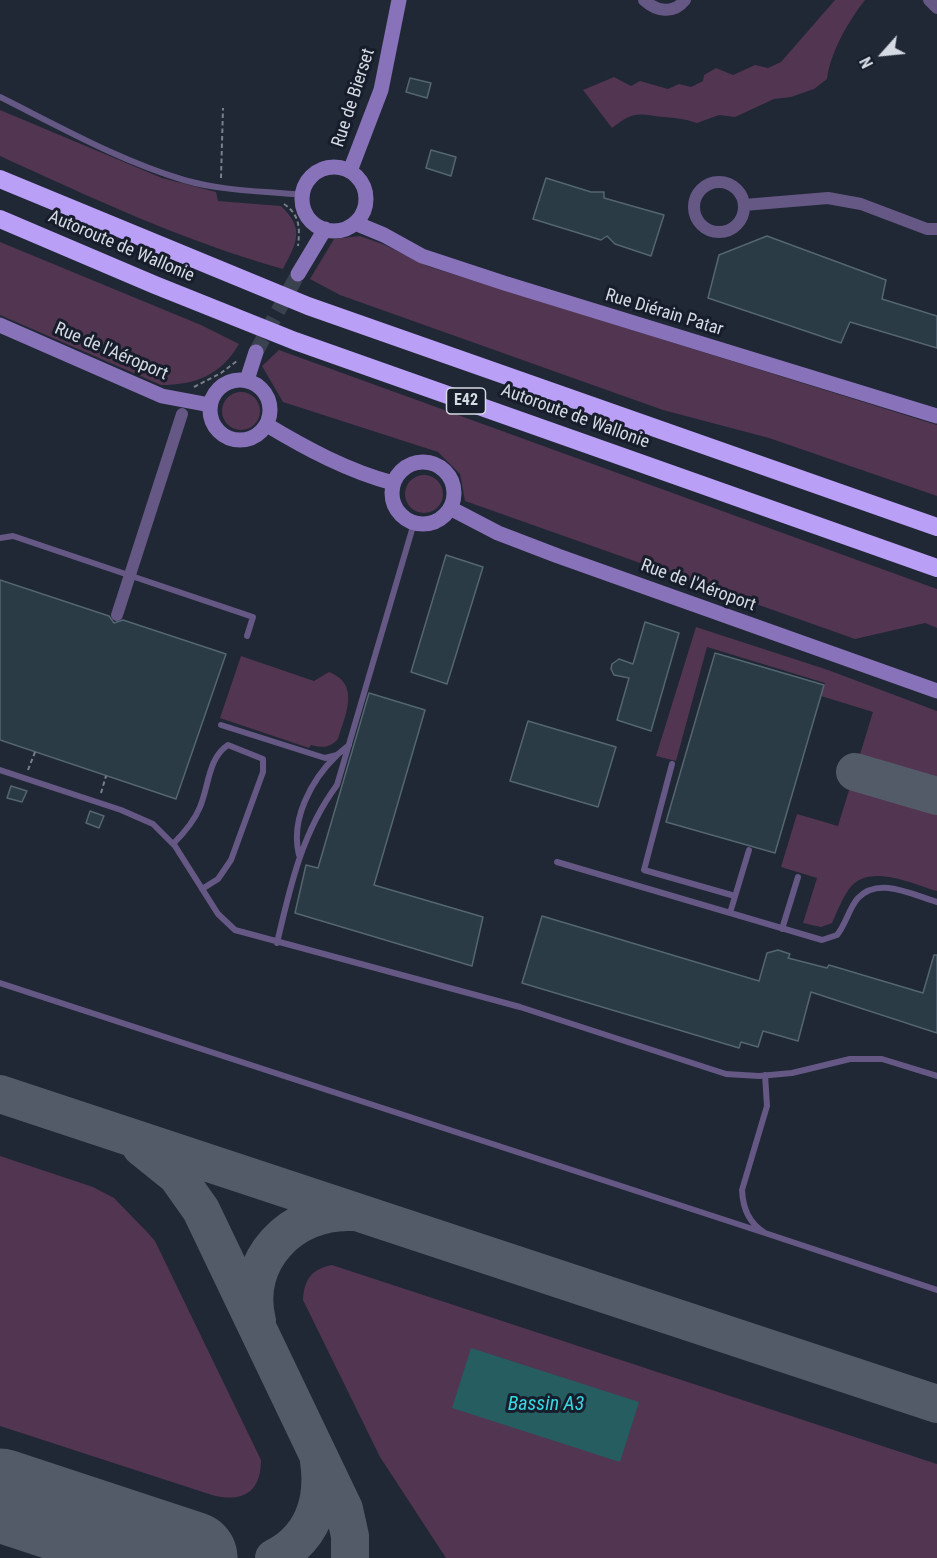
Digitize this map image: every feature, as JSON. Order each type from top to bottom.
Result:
[{"type":"highway","name":"Autoroute de Wallonie","points":[[0,179],[308,306],[937,527]]},
{"type":"highway","name":"Autoroute de Wallonie","points":[[0,219],[154,285],[295,340],[937,568]]},
{"type":"street","name":"Rue de Bierset","points":[[350,171],[381,90],[399,0]]},
{"type":"street","points":[[644,0],[652,7],[662,11],[672,10],[685,0]]},
{"type":"street","points":[[929,0],[937,8]]},
{"type":"street","name":"Rue de Bierset","points":[[302,195],[306,183],[320,170],[338,167],[350,171],[363,185],[365,204]]},
{"type":"street","points":[[714,183],[724,183],[734,187],[744,205],[743,215],[737,224],[729,230],[719,232],[700,224],[695,215],[694,204],[705,187],[714,183]]},
{"type":"street","points":[[302,195],[308,216],[325,229],[336,230],[355,223],[365,204]]},
{"type":"street","points":[[744,205],[828,198],[861,204],[927,230],[937,229]]},
{"type":"street","name":"Rue Diérain Patar","points":[[365,204],[384,235]]},
{"type":"street","name":"Rue Diérain Patar","points":[[355,223],[384,235],[422,256],[937,416]]},
{"type":"street","points":[[298,274],[325,229]]},
{"type":"street","name":"Rue de l'Aéroport","points":[[0,325],[183,407],[210,405]]},
{"type":"street","points":[[247,380],[256,352]]},
{"type":"street","points":[[235,380],[247,380],[266,393],[271,414],[267,425],[259,434],[249,440],[236,441],[225,437],[215,429],[210,418],[210,405],[214,394],[223,384],[235,380]]},
{"type":"street","points":[[117,615],[183,407]]},
{"type":"street","points":[[267,425],[304,447],[368,477],[393,483]]},
{"type":"street","points":[[418,462],[440,467],[453,486],[454,497],[450,508],[435,522],[414,523],[395,508],[392,500],[393,483],[407,466],[418,462]]},
{"type":"street","name":"Rue de l'Aéroport","points":[[450,508],[498,533],[580,564],[937,691]]},
{"type":"lane","points":[[0,97],[113,153],[185,180],[221,188],[302,195]]},
{"type":"lane","points":[[277,943],[299,856],[318,810],[337,785],[414,523]]},
{"type":"lane","points":[[0,538],[13,536],[253,617],[248,636]]},
{"type":"lane","points":[[220,725],[325,758],[337,755]]},
{"type":"lane","points":[[173,844],[190,827],[201,806],[219,751],[228,745],[263,759],[263,772],[231,860],[218,879],[202,890]]},
{"type":"lane","points":[[299,856],[294,838],[314,780],[349,745]]},
{"type":"lane","points":[[672,764],[644,870],[735,896]]},
{"type":"lane","points":[[0,770],[121,810],[153,824],[173,844],[218,914],[235,930],[520,1007],[726,1074],[765,1076],[792,1073],[850,1059],[882,1059],[937,1076]]},
{"type":"lane","points":[[730,913],[749,849]]},
{"type":"lane","points":[[557,862],[822,940],[831,939],[844,926],[857,899],[869,890],[884,886],[937,902]]},
{"type":"lane","points":[[783,928],[798,877]]},
{"type":"lane","points":[[0,983],[937,1290]]},
{"type":"lane","points":[[765,1076],[767,1106],[742,1190],[742,1200],[751,1221],[768,1234]]},
{"type":"path","points":[[183,407],[185,390],[235,365],[240,356]]},
{"type":"shaded area","points":[[835,0],[865,0],[841,37],[832,58],[827,79],[814,89],[791,97],[774,99],[735,117],[719,115],[697,123],[677,118],[636,115],[626,118],[612,128],[583,90],[614,77],[631,86],[640,81],[668,89],[679,84],[691,87],[703,81],[704,75],[716,68],[733,75],[755,65],[768,68],[781,62]]},
{"type":"shaded area","points":[[0,110],[162,178],[216,192],[218,201],[281,206],[289,214],[296,229],[295,243],[283,269],[175,232],[0,156]]},
{"type":"shaded area","points":[[360,236],[385,245],[427,266],[937,425],[937,496],[769,438],[663,410],[340,295],[310,279],[334,239]]},
{"type":"shaded area","points":[[0,242],[201,325],[239,344],[232,355],[216,371],[185,383],[161,385],[0,315]]},
{"type":"shaded area","points":[[279,350],[937,589],[937,628],[925,623],[855,639],[465,501],[460,474],[438,452],[283,402],[262,366]]},
{"type":"shaded area","points":[[241,392],[254,398],[260,411],[254,424],[241,430],[228,424],[222,411],[228,398]]},
{"type":"shaded area","points":[[424,475],[437,481],[443,494],[437,507],[424,513],[411,507],[405,494],[411,481]]},
{"type":"shaded area","points":[[696,627],[828,670],[937,711],[937,891],[891,877],[867,877],[857,881],[849,889],[832,923],[821,927],[803,923],[817,878],[781,867],[797,814],[838,826],[873,712],[821,696],[825,683],[707,647],[676,761],[656,756]]},
{"type":"shaded area","points":[[241,656],[314,681],[329,672],[339,677],[348,692],[348,701],[338,739],[329,746],[311,745],[309,748],[220,718]]},
{"type":"shaded area","points":[[0,1156],[93,1187],[114,1198],[155,1241],[261,1460],[258,1481],[248,1493],[232,1498],[212,1495],[0,1426]]},
{"type":"shaded area","points":[[332,1265],[937,1464],[937,1558],[446,1558],[380,1457],[303,1300],[305,1286],[310,1276],[319,1269]]},
{"type":"water","name":"Bassin A3","points":[[471,1348],[639,1402],[620,1462],[452,1408]]},
{"type":"building","points":[[410,78],[431,83],[427,98],[406,92]]},
{"type":"building","points":[[431,150],[456,157],[451,176],[426,168]]},
{"type":"building","points":[[546,178],[591,192],[604,192],[604,198],[664,215],[651,256],[615,244],[607,236],[601,240],[533,219]]},
{"type":"building","points":[[767,236],[886,280],[882,299],[937,316],[937,348],[850,322],[841,343],[708,298],[719,255]]},
{"type":"building","points":[[446,555],[483,567],[447,684],[411,672]]},
{"type":"building","points":[[0,580],[109,616],[114,623],[123,620],[226,654],[176,799],[0,740]]},
{"type":"building","points":[[645,622],[679,633],[651,731],[617,720],[629,678],[614,675],[611,669],[612,664],[619,659],[633,664]]},
{"type":"building","points":[[715,653],[824,685],[775,853],[666,822]]},
{"type":"building","points":[[369,693],[425,710],[374,885],[483,917],[472,966],[295,913],[306,865],[318,868]]},
{"type":"building","points":[[528,721],[616,747],[598,807],[510,781]]},
{"type":"building","points":[[11,786],[27,791],[22,802],[7,798]]},
{"type":"building","points":[[90,811],[104,816],[99,828],[86,823]]},
{"type":"building","points":[[542,916],[759,981],[767,953],[778,950],[790,954],[788,958],[827,968],[829,965],[923,993],[934,955],[937,955],[937,1033],[811,992],[798,1041],[763,1031],[758,1047],[741,1042],[739,1048],[522,983]]},
{"type":"taxiway","points":[[855,772],[937,796]]},
{"type":"taxiway","points":[[0,1094],[937,1404]]},
{"type":"taxiway","points":[[141,1147],[177,1176],[201,1210],[344,1509],[350,1536],[350,1558]]},
{"type":"taxiway","points":[[257,1321],[254,1299],[257,1278],[265,1259],[276,1243],[291,1230],[309,1220],[329,1214],[351,1212]]},
{"type":"taxiway","points":[[274,1558],[298,1541],[313,1518],[320,1491],[319,1461]]},
{"type":"runway","points":[[0,1495],[191,1558]]},
{"type":"tunnel","points":[[256,352],[298,274]]}]
